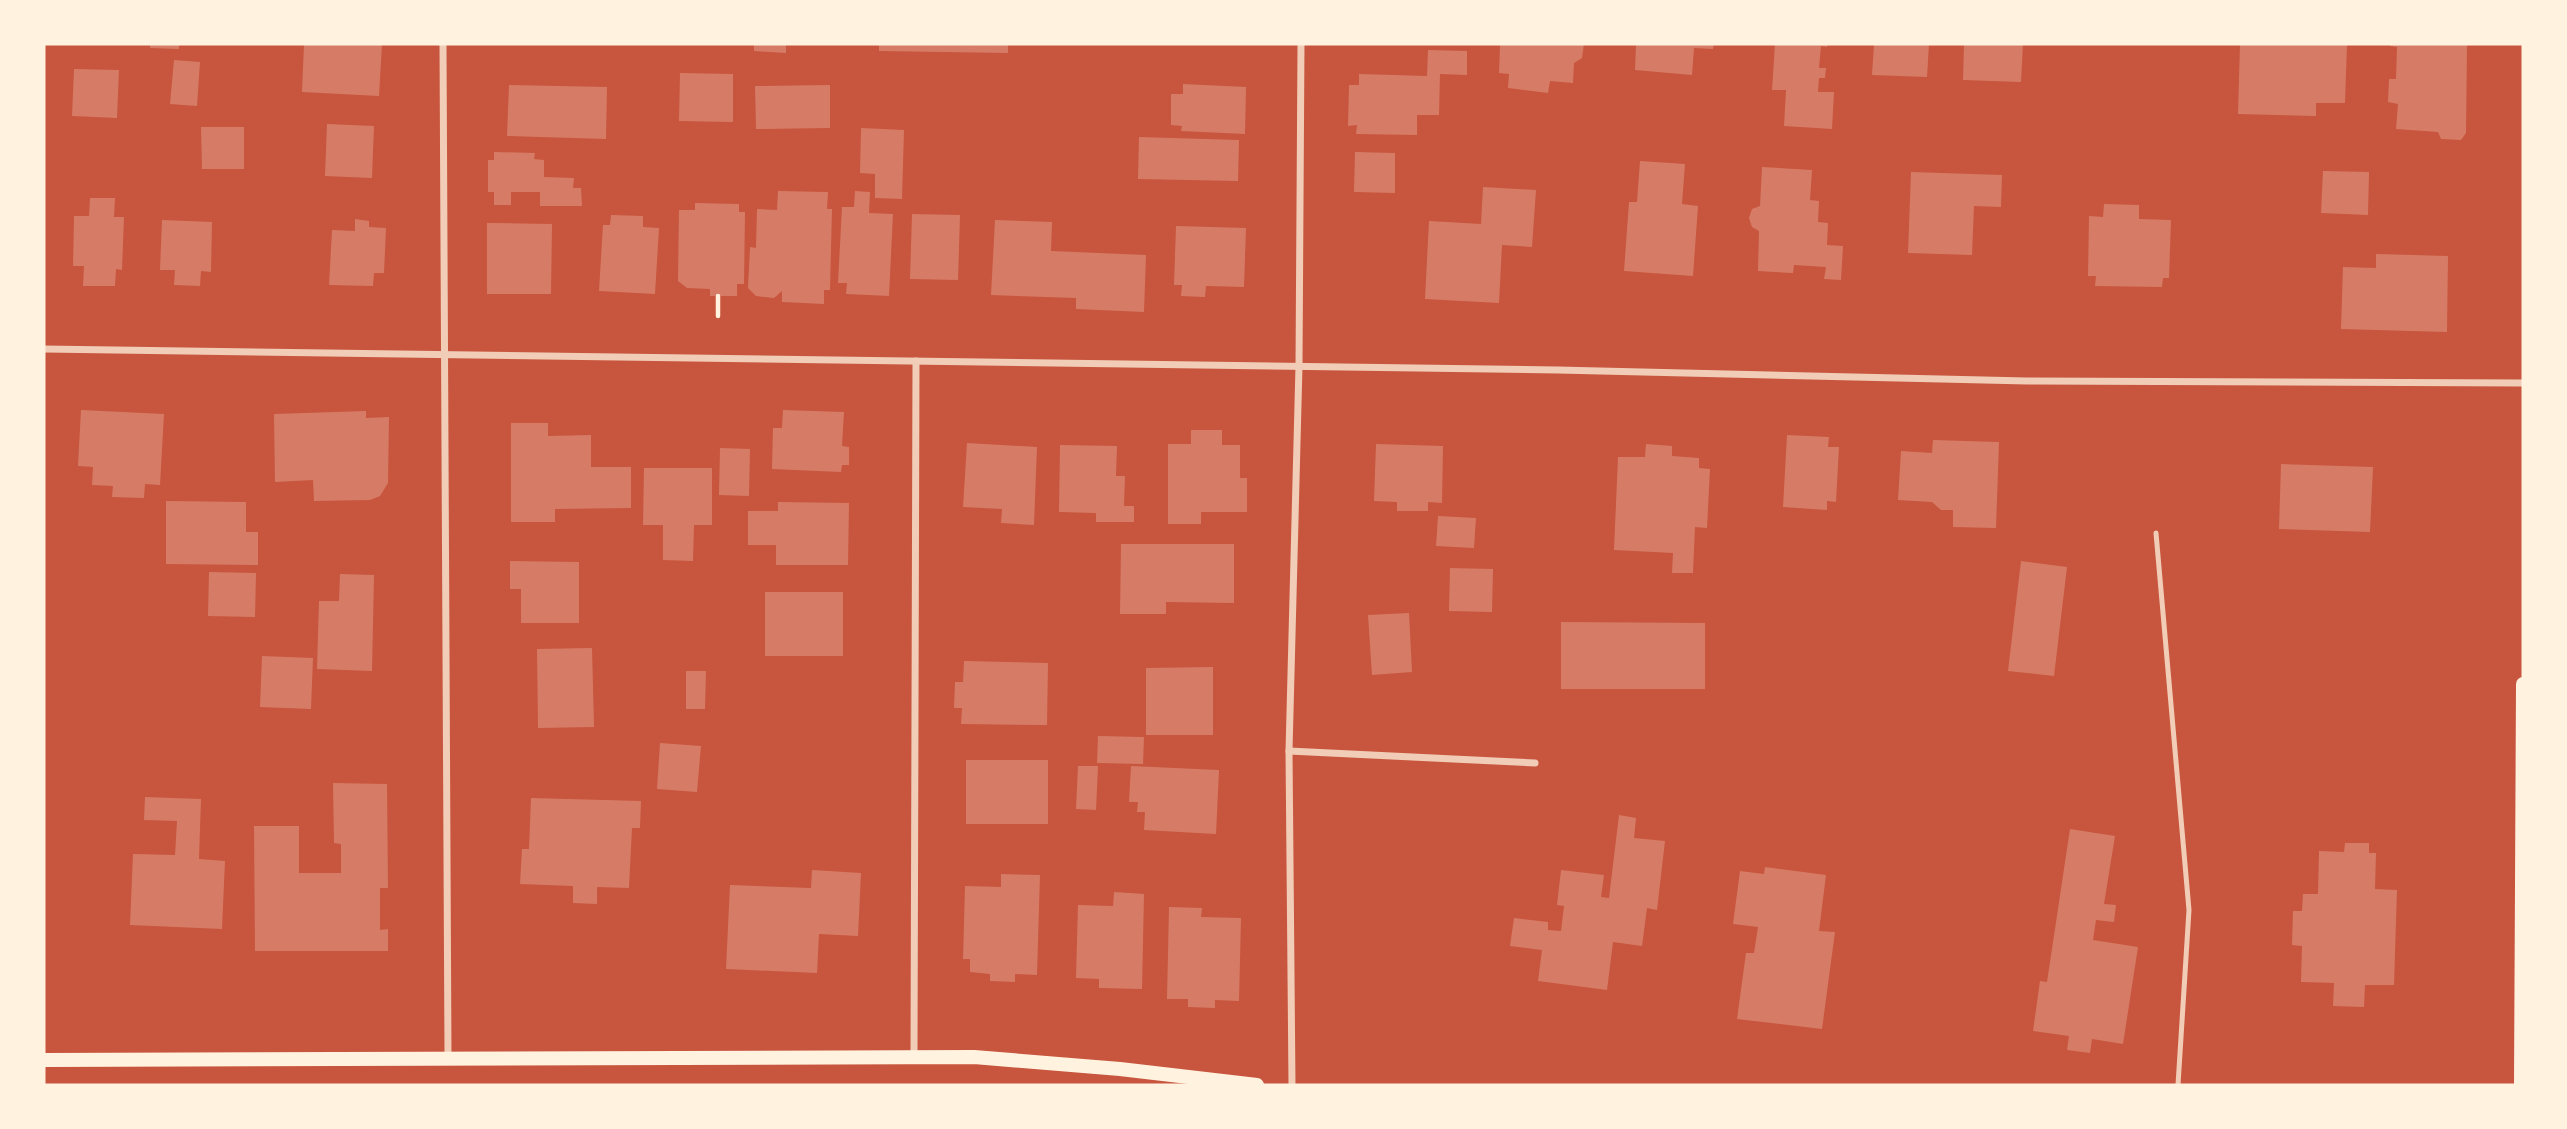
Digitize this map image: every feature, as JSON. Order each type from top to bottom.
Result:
[{"type":"main road","points":[[2521,1085],[2523,684]]},
{"type":"main road","points":[[44,1060],[914,1057],[1045,1062],[1257,1085]]},
{"type":"street","points":[[443,44],[448,1057]]},
{"type":"street","points":[[1292,1085],[1289,751],[1299,366],[1301,44]]},
{"type":"street","points":[[44,349],[1299,366],[2026,381],[2523,383]]},
{"type":"street","points":[[914,1057],[916,361]]},
{"type":"street","points":[[1289,751],[1535,763]]},
{"type":"lane","points":[[2156,533],[2189,910],[2178,1085]]},
{"type":"path","points":[[718,296],[718,316]]},
{"type":"building","points":[[150,44],[179,44],[179,49],[150,48]]},
{"type":"building","points":[[304,44],[382,44],[379,96],[302,92]]},
{"type":"building","points":[[754,44],[786,44],[786,53],[754,51]]},
{"type":"building","points":[[879,44],[1008,44],[1008,53],[879,51]]},
{"type":"building","points":[[1584,44],[1582,58],[1574,63],[1573,83],[1550,81],[1548,93],[1508,88],[1509,74],[1499,73],[1500,45]]},
{"type":"building","points":[[1636,44],[1714,44],[1713,49],[1694,48],[1692,75],[1635,70]]},
{"type":"building","points":[[1775,44],[1828,44],[1827,47],[1821,46],[1819,68],[1826,68],[1825,78],[1819,78],[1818,92],[1834,92],[1832,129],[1784,126],[1786,90],[1772,90]]},
{"type":"building","points":[[1874,44],[1929,44],[1927,77],[1872,75]]},
{"type":"building","points":[[1964,44],[2023,44],[2021,82],[1963,80]]},
{"type":"building","points":[[2240,44],[2347,44],[2345,103],[2316,103],[2316,116],[2238,114]]},
{"type":"building","points":[[2390,44],[2467,44],[2466,133],[2461,140],[2441,139],[2438,132],[2396,129],[2398,104],[2388,102],[2389,79],[2396,79],[2397,47]]},
{"type":"building","points":[[1428,50],[1467,51],[1467,75],[1440,74],[1439,115],[1417,115],[1417,135],[1356,134],[1357,125],[1348,126],[1349,85],[1359,85],[1359,74],[1427,76]]},
{"type":"building","points":[[174,60],[200,62],[197,106],[170,104]]},
{"type":"building","points":[[74,69],[119,70],[117,118],[72,116]]},
{"type":"building","points":[[680,73],[733,74],[733,122],[679,121]]},
{"type":"building","points":[[1183,84],[1246,87],[1245,134],[1181,131],[1182,126],[1171,125],[1171,94],[1183,94]]},
{"type":"building","points":[[509,85],[607,87],[606,139],[507,136]]},
{"type":"building","points":[[830,85],[830,128],[756,129],[755,86]]},
{"type":"building","points":[[327,124],[374,126],[372,178],[325,176]]},
{"type":"building","points":[[201,127],[244,127],[244,169],[202,169]]},
{"type":"building","points":[[861,128],[904,130],[902,199],[875,198],[875,174],[860,173]]},
{"type":"building","points":[[1139,137],[1239,140],[1238,181],[1138,179]]},
{"type":"building","points":[[494,152],[535,153],[534,159],[544,160],[544,177],[574,178],[573,188],[581,188],[582,206],[540,206],[540,192],[511,192],[511,205],[494,205],[494,192],[488,192],[488,160],[494,160]]},
{"type":"building","points":[[1355,152],[1395,153],[1395,193],[1354,192]]},
{"type":"building","points":[[1640,161],[1685,164],[1682,204],[1698,206],[1693,276],[1624,271],[1629,202],[1637,202]]},
{"type":"building","points":[[1762,167],[1812,170],[1810,200],[1819,201],[1818,222],[1828,223],[1827,245],[1843,246],[1841,280],[1824,279],[1826,267],[1794,265],[1793,273],[1758,271],[1759,231],[1752,227],[1749,218],[1752,209],[1760,206]]},
{"type":"building","points":[[2323,171],[2369,172],[2368,215],[2321,213]]},
{"type":"building","points":[[1911,172],[2002,175],[2001,207],[1974,206],[1972,255],[1908,253]]},
{"type":"building","points":[[1483,187],[1536,190],[1532,247],[1502,245],[1499,303],[1425,299],[1429,221],[1481,224]]},
{"type":"building","points":[[778,191],[828,192],[827,209],[832,209],[830,290],[824,290],[824,304],[782,302],[782,291],[774,298],[756,296],[748,288],[750,247],[756,248],[757,209],[777,210]]},
{"type":"building","points":[[855,191],[870,192],[869,213],[893,214],[889,296],[846,294],[847,283],[838,283],[842,207],[854,207]]},
{"type":"building","points":[[90,198],[115,198],[114,217],[124,217],[122,270],[116,269],[115,286],[83,286],[84,266],[73,266],[74,216],[89,216]]},
{"type":"building","points":[[695,203],[739,204],[739,212],[745,212],[744,284],[737,284],[737,296],[710,296],[710,289],[687,288],[678,281],[679,210],[695,210]]},
{"type":"building","points":[[2104,204],[2139,205],[2139,219],[2171,220],[2169,278],[2163,278],[2162,287],[2095,286],[2096,276],[2088,276],[2089,216],[2103,217]]},
{"type":"building","points":[[912,214],[960,215],[958,280],[910,279]]},
{"type":"building","points":[[611,215],[643,216],[643,227],[659,228],[655,294],[599,291],[603,225],[610,225]]},
{"type":"building","points":[[355,219],[369,221],[369,227],[386,228],[384,273],[374,273],[373,286],[329,285],[332,230],[355,231]]},
{"type":"building","points":[[162,220],[212,222],[211,272],[201,271],[200,286],[174,285],[175,270],[160,270]]},
{"type":"building","points":[[995,220],[1052,222],[1051,251],[1146,255],[1144,312],[1076,309],[1076,298],[991,295]]},
{"type":"building","points":[[487,223],[552,224],[551,294],[487,294]]},
{"type":"building","points":[[1176,226],[1246,228],[1244,287],[1206,286],[1205,297],[1181,296],[1182,285],[1174,285]]},
{"type":"building","points":[[2376,254],[2448,256],[2447,332],[2341,329],[2343,267],[2376,268]]},
{"type":"building","points":[[81,410],[164,414],[160,485],[145,484],[144,498],[112,497],[113,486],[92,485],[93,467],[78,466]]},
{"type":"building","points":[[783,410],[844,412],[842,446],[849,447],[849,465],[842,465],[841,472],[772,469],[773,428],[782,428]]},
{"type":"building","points":[[366,411],[366,418],[389,417],[388,483],[380,496],[370,500],[314,501],[313,480],[275,482],[274,414]]},
{"type":"building","points":[[511,423],[548,423],[548,436],[591,435],[591,467],[631,467],[631,508],[555,509],[555,522],[511,522]]},
{"type":"building","points":[[1191,430],[1222,430],[1222,445],[1240,445],[1240,478],[1247,478],[1247,512],[1201,512],[1201,524],[1168,524],[1168,444],[1191,444]]},
{"type":"building","points":[[1787,435],[1829,437],[1828,447],[1839,447],[1836,502],[1827,501],[1827,510],[1783,507]]},
{"type":"building","points":[[1933,440],[1999,442],[1996,528],[1953,527],[1953,510],[1941,510],[1932,502],[1898,500],[1901,451],[1932,453]]},
{"type":"building","points":[[967,443],[1037,447],[1034,525],[1001,523],[1002,509],[963,507]]},
{"type":"building","points":[[1376,444],[1443,446],[1442,503],[1428,502],[1428,511],[1397,511],[1397,502],[1374,501]]},
{"type":"building","points":[[1646,444],[1672,446],[1672,456],[1699,458],[1699,468],[1710,469],[1707,528],[1695,527],[1693,573],[1672,573],[1673,553],[1614,550],[1618,457],[1645,457]]},
{"type":"building","points":[[1060,445],[1117,446],[1116,476],[1125,476],[1124,506],[1134,506],[1134,522],[1096,522],[1096,513],[1059,512]]},
{"type":"building","points":[[720,448],[750,449],[749,496],[719,495]]},
{"type":"building","points":[[2281,464],[2373,467],[2370,532],[2279,529]]},
{"type":"building","points":[[644,468],[712,468],[712,525],[694,525],[693,561],[663,560],[663,525],[643,525]]},
{"type":"building","points":[[166,501],[246,502],[246,532],[258,532],[258,565],[166,564]]},
{"type":"building","points":[[778,502],[849,503],[848,565],[776,565],[776,545],[748,545],[748,511],[778,511]]},
{"type":"building","points":[[1438,516],[1476,518],[1474,548],[1436,546]]},
{"type":"building","points":[[1121,544],[1234,544],[1234,603],[1166,602],[1166,614],[1120,614]]},
{"type":"building","points":[[510,561],[579,562],[579,623],[521,623],[521,589],[510,589]]},
{"type":"building","points":[[2021,561],[2067,567],[2054,676],[2008,671]]},
{"type":"building","points":[[1450,568],[1493,569],[1492,612],[1449,611]]},
{"type":"building","points":[[209,572],[256,573],[255,617],[208,616]]},
{"type":"building","points":[[340,574],[374,575],[372,671],[317,669],[319,601],[339,601]]},
{"type":"building","points":[[765,592],[843,592],[843,656],[765,656]]},
{"type":"building","points":[[1409,613],[1412,672],[1372,675],[1368,615]]},
{"type":"building","points":[[1561,622],[1705,623],[1705,689],[1561,689]]},
{"type":"building","points":[[592,648],[594,727],[538,728],[537,649]]},
{"type":"building","points":[[262,656],[313,658],[311,709],[260,707]]},
{"type":"building","points":[[964,661],[1048,663],[1047,725],[961,724],[962,708],[954,708],[955,682],[963,682]]},
{"type":"building","points":[[1213,667],[1213,735],[1146,735],[1146,668]]},
{"type":"building","points":[[686,671],[706,671],[705,709],[686,709]]},
{"type":"building","points":[[1098,736],[1144,737],[1143,764],[1097,763]]},
{"type":"building","points":[[660,743],[701,746],[697,792],[657,789]]},
{"type":"building","points":[[966,760],[1048,760],[1048,824],[966,824]]},
{"type":"building","points":[[1078,766],[1098,766],[1096,810],[1076,809]]},
{"type":"building","points":[[1131,766],[1219,770],[1216,834],[1144,830],[1145,812],[1137,812],[1138,802],[1129,802]]},
{"type":"building","points":[[333,783],[387,784],[388,888],[380,888],[380,930],[388,929],[388,951],[255,951],[254,826],[299,826],[299,873],[341,873],[341,844],[334,843]]},
{"type":"building","points":[[145,797],[201,799],[199,859],[225,861],[222,929],[130,925],[133,854],[175,855],[177,821],[144,820]]},
{"type":"building","points":[[531,798],[641,801],[640,828],[632,828],[629,888],[597,887],[597,904],[573,903],[573,886],[520,884],[522,849],[529,849]]},
{"type":"building","points":[[1619,815],[1636,818],[1634,838],[1665,841],[1657,910],[1647,908],[1642,946],[1613,942],[1607,990],[1538,981],[1542,950],[1510,946],[1514,918],[1548,922],[1548,930],[1561,931],[1564,906],[1557,905],[1561,870],[1604,875],[1601,897],[1609,898]]},
{"type":"building","points":[[2070,829],[2115,836],[2104,904],[2116,905],[2114,922],[2096,920],[2093,940],[2138,947],[2123,1044],[2092,1039],[2090,1053],[2067,1050],[2069,1036],[2033,1031],[2040,981],[2047,982]]},
{"type":"building","points":[[2345,843],[2369,843],[2369,853],[2376,853],[2375,889],[2397,890],[2394,985],[2365,985],[2364,1007],[2333,1006],[2334,983],[2301,982],[2302,946],[2292,945],[2293,911],[2302,911],[2303,894],[2318,894],[2319,851],[2344,852]]},
{"type":"building","points":[[1765,867],[1826,875],[1819,931],[1835,932],[1822,1029],[1737,1019],[1746,953],[1754,953],[1758,927],[1733,924],[1740,871],[1764,874]]},
{"type":"building","points":[[812,870],[861,873],[858,936],[819,934],[817,973],[726,969],[730,885],[811,888]]},
{"type":"building","points":[[1001,874],[1040,875],[1037,975],[1015,974],[1015,982],[990,981],[990,974],[970,972],[970,959],[963,959],[965,886],[1001,887]]},
{"type":"building","points":[[1114,892],[1144,894],[1142,989],[1099,988],[1099,979],[1076,978],[1078,905],[1113,906]]},
{"type":"building","points":[[1169,907],[1202,908],[1201,917],[1241,918],[1239,1001],[1215,1000],[1215,1008],[1188,1007],[1188,999],[1167,999]]}]
